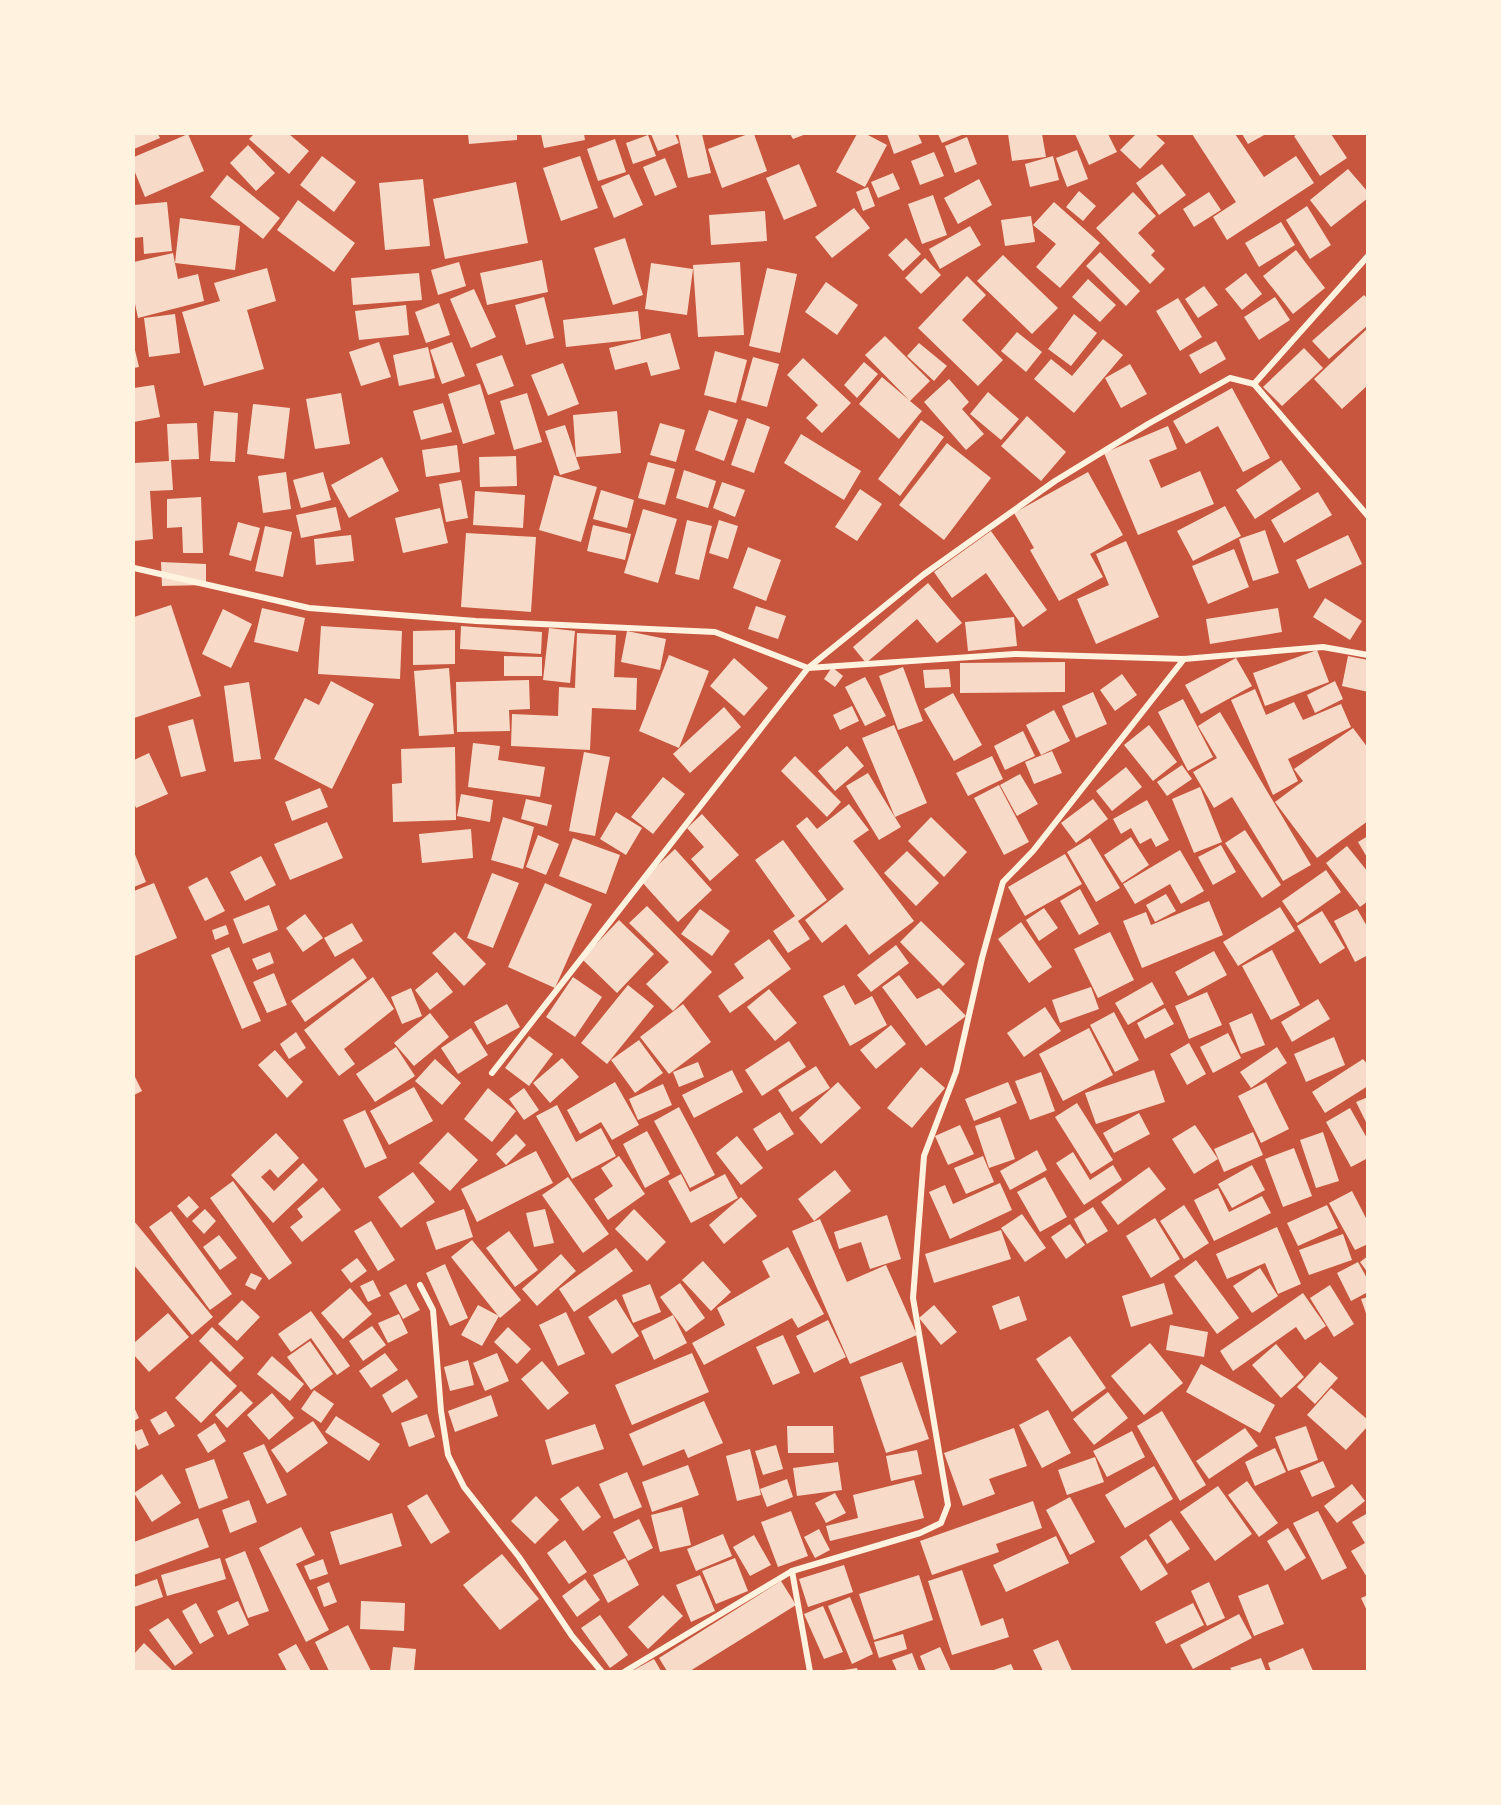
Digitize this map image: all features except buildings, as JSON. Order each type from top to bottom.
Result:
[{"type":"street","points":[[1254,384],[1368,256]]},
{"type":"street","points":[[492,1073],[808,668],[923,575],[1055,481],[1148,424],[1230,378],[1254,384],[1368,516]]},
{"type":"street","points":[[134,568],[309,608],[476,621],[715,632],[808,668],[1015,654],[1184,659],[1323,647],[1368,655]]},
{"type":"street","points":[[624,1671],[792,1571],[920,1533],[941,1524],[948,1505],[913,1298],[924,1156],[956,1072],[982,958],[1003,882],[1033,852],[1184,659]]},
{"type":"street","points":[[420,1285],[433,1310],[441,1411],[448,1455],[464,1487],[519,1557],[572,1636],[602,1671]]},
{"type":"street","points":[[792,1571],[810,1671]]}]
